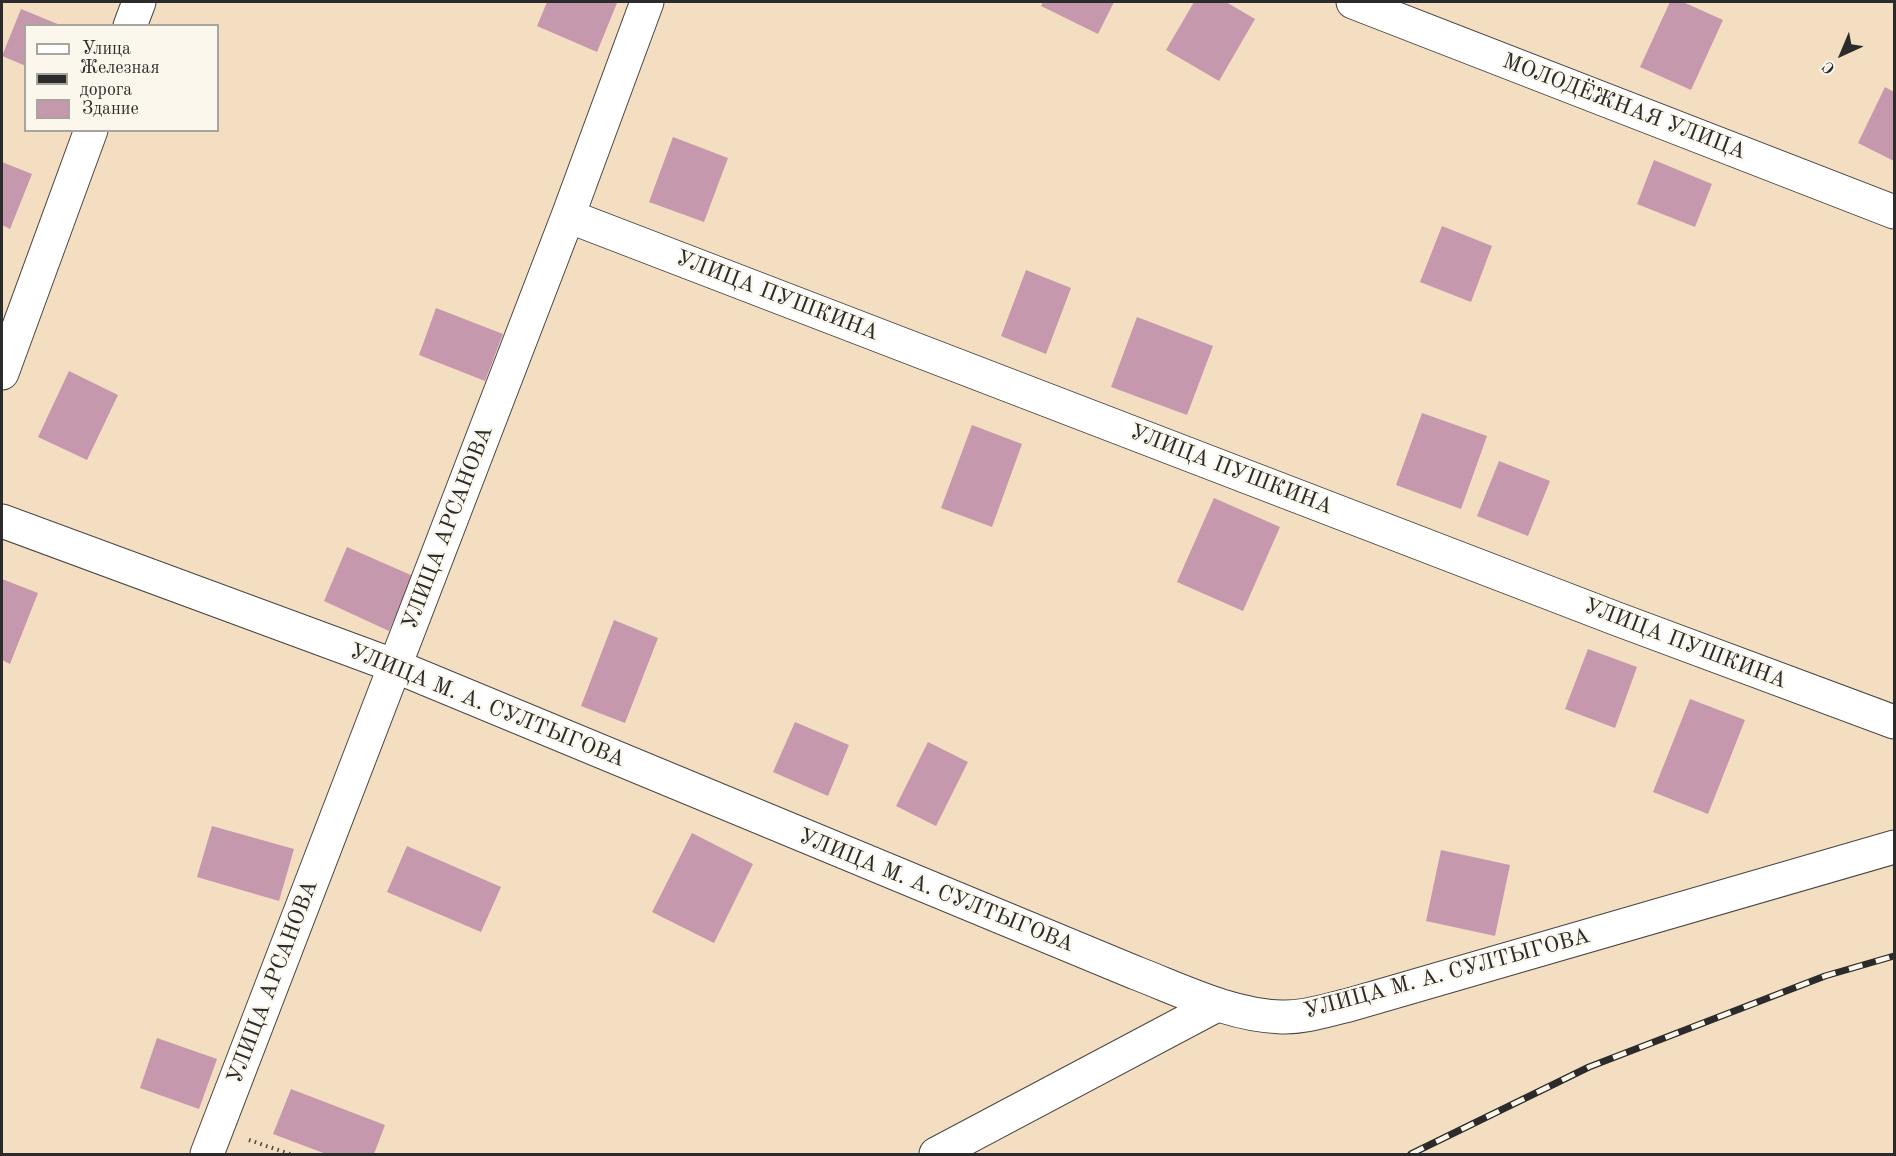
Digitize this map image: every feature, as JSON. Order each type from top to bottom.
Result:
[{"type":"street","points":[[131,24],[139,2]]},
{"type":"street","name":"УЛИЦА АРСАНОВА","points":[[212,1142],[568,216],[647,2]]},
{"type":"street","name":"МОЛОДЁЖНАЯ УЛИЦА","points":[[1353,2],[1894,212]]},
{"type":"street","points":[[2,373],[90,132]]},
{"type":"street","name":"УЛИЦА ПУШКИНА","points":[[568,216],[1617,619],[1894,722]]},
{"type":"street","name":"УЛИЦА М. А. СУЛТЫГОВА","points":[[2,521],[395,666],[1217,1005],[1256,1014],[1283,1017],[1312,1014],[1894,847]]},
{"type":"street","points":[[936,1155],[1217,1005]]},
{"type":"path","points":[[212,1142],[290,1155]]},
{"type":"building","points":[[547,2],[617,3],[597,52],[537,26]]},
{"type":"building","points":[[1043,2],[1114,2],[1098,34],[1041,6]]},
{"type":"building","points":[[1194,2],[1226,2],[1255,19],[1219,81],[1166,50]]},
{"type":"building","points":[[1670,2],[1683,2],[1723,20],[1691,90],[1640,67]]},
{"type":"building","points":[[21,9],[58,24],[24,24],[24,65],[2,56]]},
{"type":"building","points":[[1885,87],[1894,92],[1894,161],[1858,143]]},
{"type":"building","points":[[673,137],[728,158],[704,222],[649,202]]},
{"type":"building","points":[[1654,160],[1712,184],[1695,227],[1637,204]]},
{"type":"building","points":[[2,162],[32,174],[10,229],[2,225]]},
{"type":"building","points":[[1442,226],[1492,246],[1471,302],[1420,282]]},
{"type":"building","points":[[1026,270],[1071,288],[1046,354],[1001,336]]},
{"type":"building","points":[[436,308],[503,334],[485,381],[419,355]]},
{"type":"building","points":[[1137,317],[1213,346],[1187,415],[1111,387]]},
{"type":"building","points":[[69,371],[118,395],[87,460],[38,437]]},
{"type":"building","points":[[1422,413],[1487,436],[1461,509],[1396,485]]},
{"type":"building","points":[[972,425],[1022,444],[992,527],[941,508]]},
{"type":"building","points":[[1499,461],[1550,481],[1528,536],[1477,516]]},
{"type":"building","points":[[1214,498],[1280,527],[1243,611],[1177,582]]},
{"type":"building","points":[[347,547],[413,576],[389,631],[324,601]]},
{"type":"building","points":[[2,579],[38,593],[10,664],[2,660]]},
{"type":"building","points":[[614,620],[658,638],[625,723],[581,706]]},
{"type":"building","points":[[1588,649],[1637,667],[1615,728],[1565,709]]},
{"type":"building","points":[[1690,699],[1745,720],[1708,814],[1653,792]]},
{"type":"building","points":[[795,722],[849,745],[828,796],[773,772]]},
{"type":"building","points":[[928,742],[968,762],[936,826],[896,806]]},
{"type":"building","points":[[212,826],[294,849],[279,901],[197,877]]},
{"type":"building","points":[[692,833],[753,864],[714,943],[652,912]]},
{"type":"building","points":[[407,846],[501,887],[481,932],[387,892]]},
{"type":"building","points":[[1441,850],[1510,865],[1495,936],[1426,921]]},
{"type":"building","points":[[157,1038],[217,1059],[199,1109],[140,1088]]},
{"type":"building","points":[[291,1089],[385,1125],[374,1154],[326,1154],[273,1134]]},
{"type":"railway","points":[[1411,1154],[1589,1067],[1825,976],[1894,956]]}]
